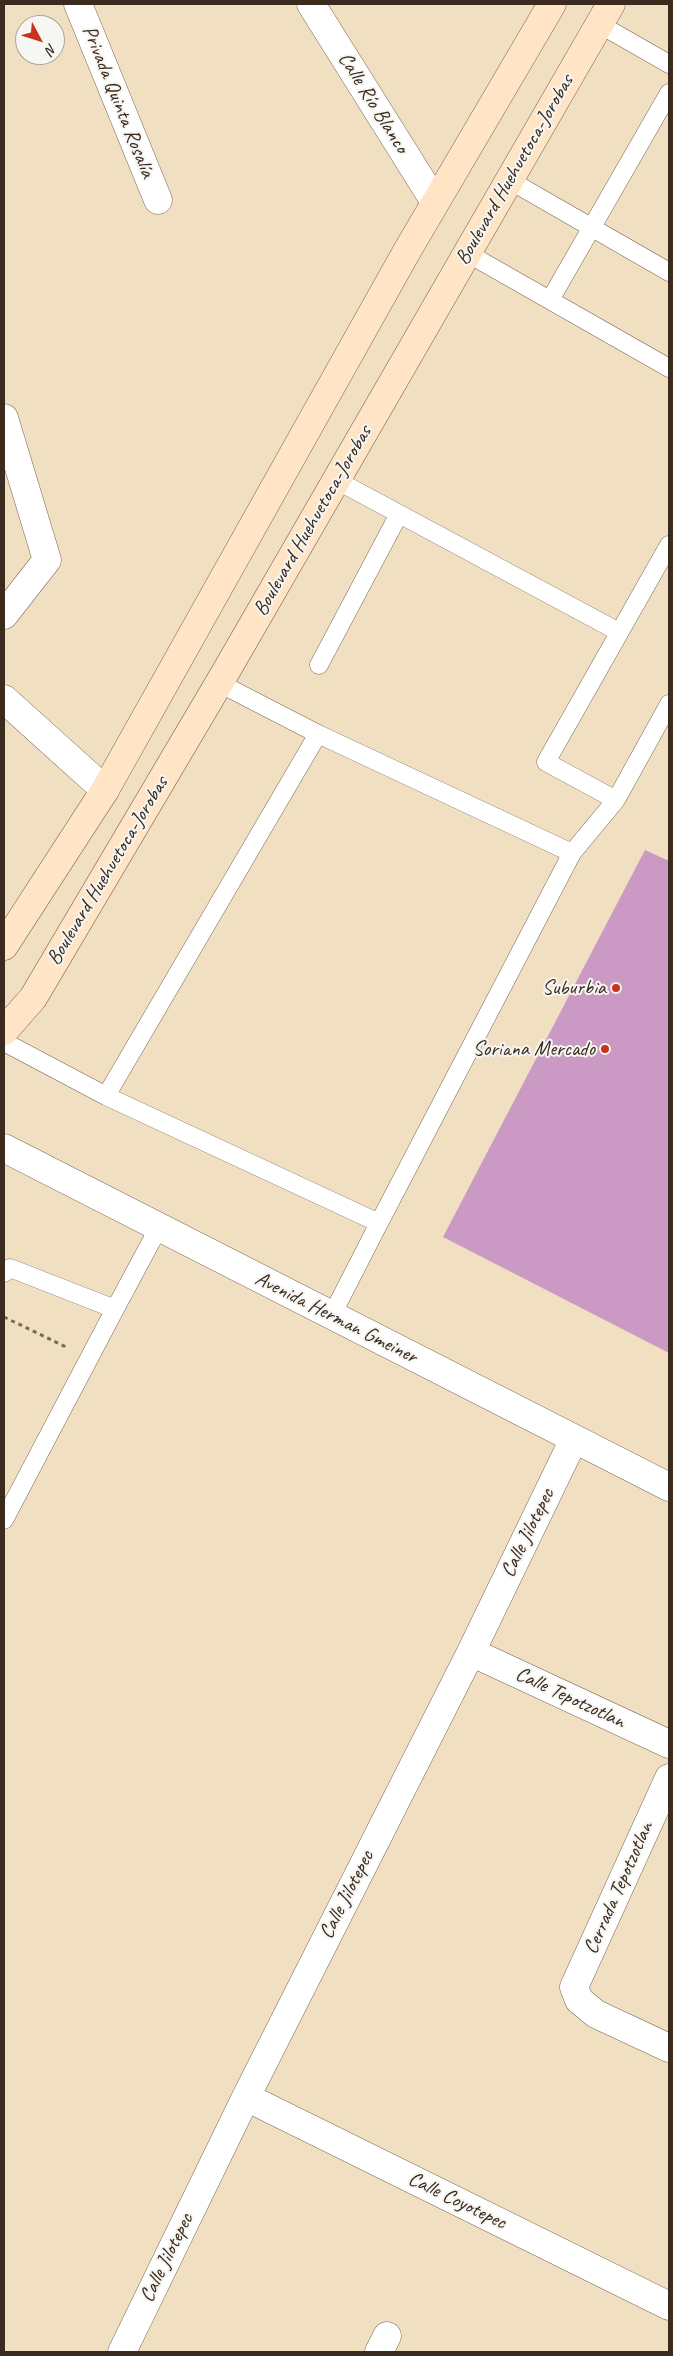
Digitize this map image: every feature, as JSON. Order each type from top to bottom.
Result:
[{"type":"main road","name":"Boulevard Huehuetoca-Jorobas","points":[[4,946],[105,790],[436,202],[552,4]]},
{"type":"main road","name":"Boulevard Huehuetoca-Jorobas","points":[[4,1031],[33,998],[219,683],[605,14]]},
{"type":"street","name":"Privada Quinta Rosalía","points":[[78,4],[158,200]]},
{"type":"street","name":"Calle Río Blanco","points":[[311,4],[436,202]]},
{"type":"street","points":[[4,418],[47,560],[4,615]]},
{"type":"street","points":[[4,699],[105,790]]},
{"type":"street","name":"Avenida Herman Gmeiner","points":[[4,1148],[669,1487]]},
{"type":"street","name":"Calle Jilotepec","points":[[122,2352],[246,2097],[470,1652],[574,1439]]},
{"type":"street","name":"Calle Tepotzotlan","points":[[470,1652],[669,1744]]},
{"type":"street","name":"Cerrada Tepotzotlan","points":[[669,1778],[574,1987],[579,2000],[596,2014],[669,2048]]},
{"type":"street","name":"Calle Coyotepec","points":[[246,2097],[669,2304]]},
{"type":"lane","points":[[605,14],[669,64]]},
{"type":"lane","points":[[550,300],[669,93]]},
{"type":"lane","points":[[509,180],[669,272]]},
{"type":"lane","points":[[467,254],[669,368]]},
{"type":"lane","points":[[336,480],[619,632]]},
{"type":"lane","points":[[319,665],[399,514]]},
{"type":"lane","points":[[616,800],[546,762],[619,632],[667,553]]},
{"type":"lane","points":[[219,683],[318,734],[572,853]]},
{"type":"lane","points":[[332,1316],[572,853],[616,800],[669,704]]},
{"type":"lane","points":[[106,1096],[318,734]]},
{"type":"lane","points":[[4,1042],[106,1096],[379,1223]]},
{"type":"lane","points":[[4,1520],[159,1227]]},
{"type":"lane","points":[[4,1273],[10,1268],[115,1309]]},
{"type":"path","points":[[4,1317],[89,1358]]},
{"type":"building","name":"Soriana Mercado","points":[[645,850],[669,861],[669,1353],[443,1237]]},
{"type":"place","name":"Suburbia","points":[[616,988]]},
{"type":"place","name":"Soriana Mercado","points":[[605,1049]]}]
